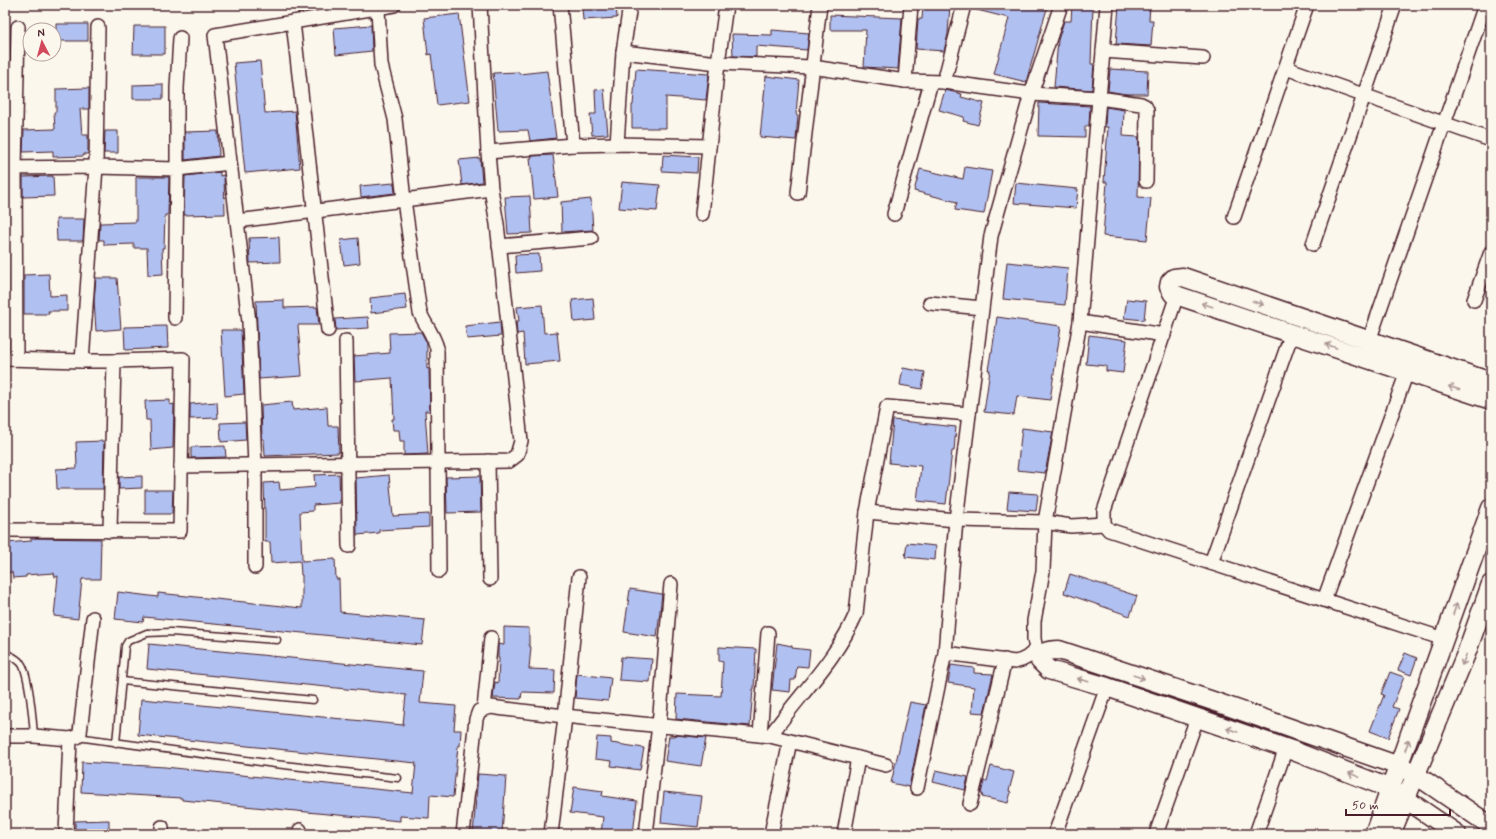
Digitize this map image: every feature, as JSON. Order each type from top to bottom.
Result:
[{"type":"street","points":[[255,567],[255,465],[249,322],[214,35],[378,9],[394,5]]},
{"type":"street","points":[[181,466],[509,461],[517,455],[521,441],[491,188],[480,5]]},
{"type":"street","points":[[560,5],[573,145]]},
{"type":"street","points":[[617,144],[623,52],[630,5]]},
{"type":"street","points":[[702,214],[718,63],[726,5]]},
{"type":"street","points":[[798,192],[820,5]]},
{"type":"street","points":[[905,81],[911,5]]},
{"type":"street","points":[[944,82],[964,5]]},
{"type":"street","points":[[917,788],[944,653],[956,520],[991,236],[1031,94],[1061,5]]},
{"type":"street","points":[[1107,5],[1080,322],[1045,522],[1043,571],[1033,632],[1040,661],[1049,670],[1107,687],[1286,748],[1398,794],[1457,834]]},
{"type":"street","points":[[1234,217],[1307,5]]},
{"type":"street","points":[[1313,244],[1394,5]]},
{"type":"street","points":[[1369,341],[1445,125],[1485,5]]},
{"type":"street","points":[[378,9],[381,64],[395,119],[404,200],[420,313],[424,323],[431,330],[437,348],[439,571]]},
{"type":"street","points":[[293,22],[328,330]]},
{"type":"street","points":[[5,530],[180,531],[183,359],[82,361],[10,359],[10,168],[18,27]]},
{"type":"street","points":[[82,361],[96,168],[98,27]]},
{"type":"street","points":[[174,318],[177,88],[180,38]]},
{"type":"street","points":[[1103,51],[1203,58]]},
{"type":"street","points":[[623,52],[718,63],[812,67],[905,81],[944,82],[1031,94],[1099,98],[1141,104],[1145,106],[1147,110],[1146,181]]},
{"type":"street","points":[[1286,68],[1491,140]]},
{"type":"street","points":[[894,214],[931,82]]},
{"type":"street","points":[[488,152],[573,145],[617,144],[709,146]]},
{"type":"street","points":[[10,168],[177,169],[230,163]]},
{"type":"street","points":[[237,221],[491,188]]},
{"type":"street","points":[[499,246],[591,238]]},
{"type":"street","points":[[1474,300],[1491,252]]},
{"type":"street","points":[[1491,382],[1183,277],[1174,278],[1170,282],[1169,287],[1172,294],[1491,400]]},
{"type":"street","points":[[1177,295],[1104,510],[1104,524],[1109,530],[1444,639]]},
{"type":"street","points":[[930,302],[982,308]]},
{"type":"street","points":[[1080,322],[1164,335]]},
{"type":"street","points":[[1211,563],[1292,333]]},
{"type":"street","points":[[346,341],[349,546]]},
{"type":"street","points":[[110,531],[114,361]]},
{"type":"street","points":[[1324,600],[1407,372]]},
{"type":"street","points":[[765,735],[833,656],[856,614],[867,512],[887,407],[969,414]]},
{"type":"street","points":[[488,461],[490,579]]},
{"type":"street","points":[[1392,834],[1398,794],[1399,766],[1491,508]]},
{"type":"street","points":[[867,512],[956,520],[1045,522],[1071,526],[1104,524]]},
{"type":"street","points":[[551,834],[565,717],[579,577]]},
{"type":"street","points":[[646,834],[659,725],[671,584]]},
{"type":"street","points":[[1374,834],[1398,794],[1416,775],[1466,654],[1491,584]]},
{"type":"street","points":[[66,834],[74,738],[81,729],[93,618]]},
{"type":"street","points":[[765,735],[768,633]]},
{"type":"street","points":[[484,709],[491,638]]},
{"type":"street","points":[[944,653],[1015,662],[1022,661],[1039,652],[1059,650],[1210,700],[1399,766],[1416,775],[1491,826]]},
{"type":"street","points":[[970,804],[1005,660]]},
{"type":"street","points":[[1055,834],[1107,687]]},
{"type":"street","points":[[463,834],[476,719],[479,711],[491,707],[565,717],[765,735],[886,765]]},
{"type":"street","points":[[1156,834],[1197,718]]},
{"type":"street","points":[[5,736],[74,738]]},
{"type":"street","points":[[771,834],[790,740]]},
{"type":"street","points":[[1256,834],[1286,748]]},
{"type":"street","points":[[844,834],[858,758]]},
{"type":"lane","points":[[116,743],[125,646],[128,641],[147,633],[171,632],[277,640]]},
{"type":"lane","points":[[5,654],[10,655],[22,664],[28,685],[34,736]]},
{"type":"lane","points":[[122,681],[312,700]]},
{"type":"lane","points":[[74,738],[398,778]]},
{"type":"building","points":[[923,5],[950,5],[948,34],[944,51],[916,49],[918,19],[922,19]]},
{"type":"building","points":[[973,5],[1048,5],[1026,82],[994,74],[1009,18],[973,9]]},
{"type":"building","points":[[1072,5],[1093,5],[1091,64],[1094,64],[1092,90],[1054,87],[1058,40],[1064,21],[1071,21]]},
{"type":"building","points":[[1119,5],[1150,5],[1149,20],[1153,20],[1151,46],[1116,44]]},
{"type":"building","points":[[616,6],[617,18],[583,20],[582,8]]},
{"type":"building","points":[[459,14],[470,101],[437,105],[431,54],[428,55],[424,18]]},
{"type":"building","points":[[830,15],[902,18],[898,69],[864,67],[866,30],[830,30]]},
{"type":"building","points":[[62,24],[88,24],[88,41],[62,41]]},
{"type":"building","points":[[371,25],[372,51],[336,55],[334,28]]},
{"type":"building","points":[[134,26],[165,26],[165,54],[133,54]]},
{"type":"building","points":[[772,30],[809,33],[807,50],[756,46],[756,57],[733,56],[732,34],[772,35]]},
{"type":"building","points":[[260,61],[265,113],[295,111],[300,168],[245,173],[234,63]]},
{"type":"building","points":[[636,69],[709,74],[706,100],[666,97],[666,128],[632,128],[632,105]]},
{"type":"building","points":[[1110,69],[1148,71],[1147,94],[1125,94],[1108,91]]},
{"type":"building","points":[[547,71],[556,138],[530,141],[528,130],[498,131],[493,73],[519,72],[519,74]]},
{"type":"building","points":[[766,76],[799,80],[796,114],[798,115],[796,140],[760,137]]},
{"type":"building","points":[[163,84],[163,99],[133,99],[133,85]]},
{"type":"building","points":[[89,88],[89,109],[80,109],[82,135],[88,135],[88,154],[84,154],[84,156],[53,157],[53,151],[23,152],[24,130],[55,129],[54,112],[56,112],[56,89]]},
{"type":"building","points":[[604,89],[608,134],[592,135],[590,114],[596,114],[595,90]]},
{"type":"building","points":[[945,90],[962,94],[961,97],[984,103],[978,125],[963,121],[964,117],[939,110]]},
{"type":"building","points":[[1039,103],[1090,106],[1089,126],[1085,126],[1085,137],[1038,136]]},
{"type":"building","points":[[1106,107],[1124,110],[1123,136],[1139,137],[1138,197],[1151,198],[1147,240],[1103,236],[1107,182],[1104,182],[1108,127],[1105,127]]},
{"type":"building","points":[[105,131],[118,131],[118,153],[104,153]]},
{"type":"building","points":[[218,131],[219,156],[185,160],[185,132]]},
{"type":"building","points":[[553,155],[558,197],[534,199],[530,158],[532,158],[532,156]]},
{"type":"building","points":[[663,155],[698,157],[697,173],[662,171]]},
{"type":"building","points":[[480,158],[482,182],[462,185],[459,160]]},
{"type":"building","points":[[965,167],[992,171],[984,214],[955,210],[957,202],[914,191],[920,169],[963,179]]},
{"type":"building","points":[[220,172],[220,176],[224,175],[225,214],[184,215],[185,176]]},
{"type":"building","points":[[53,176],[54,196],[23,197],[23,177]]},
{"type":"building","points":[[136,177],[169,177],[168,215],[165,215],[164,248],[162,248],[163,274],[148,275],[147,248],[134,248],[134,244],[104,245],[104,240],[99,240],[100,223],[136,222]]},
{"type":"building","points":[[622,182],[660,185],[657,211],[619,208]]},
{"type":"building","points":[[394,183],[395,193],[361,197],[360,186]]},
{"type":"building","points":[[1016,183],[1078,189],[1076,208],[1014,203]]},
{"type":"building","points":[[530,196],[532,233],[508,234],[505,197]]},
{"type":"building","points":[[591,199],[593,230],[562,232],[561,202]]},
{"type":"building","points":[[56,219],[84,219],[83,241],[57,241]]},
{"type":"building","points":[[279,237],[280,262],[250,263],[249,238]]},
{"type":"building","points":[[358,238],[360,263],[344,265],[341,240]]},
{"type":"building","points":[[539,254],[540,271],[516,273],[515,255]]},
{"type":"building","points":[[1007,262],[1068,268],[1065,305],[1003,299]]},
{"type":"building","points":[[49,274],[50,296],[67,295],[67,311],[48,311],[49,314],[24,314],[24,275]]},
{"type":"building","points":[[96,278],[117,278],[121,329],[96,331],[94,300]]},
{"type":"building","points":[[405,294],[407,309],[371,313],[370,298]]},
{"type":"building","points":[[593,298],[595,320],[574,322],[572,300]]},
{"type":"building","points":[[1127,299],[1146,301],[1144,320],[1124,318]]},
{"type":"building","points":[[284,300],[284,308],[317,307],[319,325],[298,325],[302,376],[259,379],[256,301]]},
{"type":"building","points":[[542,305],[544,333],[557,332],[560,361],[525,364],[523,333],[517,334],[516,321],[519,321],[517,307]]},
{"type":"building","points":[[368,317],[369,328],[336,330],[335,319]]},
{"type":"building","points":[[997,317],[1061,326],[1050,400],[1017,396],[1014,415],[984,412],[990,370],[988,370]]},
{"type":"building","points":[[500,322],[501,336],[467,339],[465,326]]},
{"type":"building","points":[[167,326],[168,348],[125,350],[124,327]]},
{"type":"building","points":[[221,330],[241,330],[244,394],[225,396]]},
{"type":"building","points":[[421,332],[427,343],[427,369],[429,368],[430,411],[425,411],[428,454],[404,455],[404,441],[400,441],[399,430],[393,430],[392,419],[394,419],[392,378],[355,381],[354,356],[390,353],[389,333]]},
{"type":"building","points":[[1089,335],[1127,340],[1123,373],[1106,371],[1106,366],[1086,364]]},
{"type":"building","points":[[903,368],[925,372],[922,389],[900,385]]},
{"type":"building","points":[[170,400],[170,405],[174,404],[173,448],[151,450],[150,420],[146,420],[145,401]]},
{"type":"building","points":[[217,402],[218,418],[190,419],[190,404]]},
{"type":"building","points":[[292,402],[293,410],[327,407],[328,426],[338,426],[339,453],[265,456],[264,439],[262,439],[261,405]]},
{"type":"building","points":[[893,420],[956,427],[946,504],[917,501],[921,466],[889,463]]},
{"type":"building","points":[[245,422],[246,440],[221,442],[220,423]]},
{"type":"building","points":[[1022,428],[1053,432],[1045,473],[1017,470]]},
{"type":"building","points":[[104,441],[103,489],[57,489],[56,469],[77,468],[76,442]]},
{"type":"building","points":[[225,446],[226,457],[191,458],[191,447]]},
{"type":"building","points":[[339,474],[340,503],[313,505],[313,511],[300,512],[302,561],[335,559],[336,579],[339,579],[340,612],[425,620],[422,645],[144,617],[143,622],[115,619],[118,592],[158,597],[158,593],[302,608],[302,575],[300,561],[271,563],[270,542],[265,542],[264,483],[279,482],[280,490],[315,487],[314,475]]},
{"type":"building","points":[[389,475],[393,516],[429,514],[429,527],[379,530],[379,533],[357,535],[356,478]]},
{"type":"building","points":[[142,476],[142,488],[119,489],[119,477]]},
{"type":"building","points":[[480,476],[481,512],[447,513],[446,477]]},
{"type":"building","points":[[145,490],[173,490],[172,514],[145,514]]},
{"type":"building","points":[[1009,492],[1038,494],[1036,511],[1007,509]]},
{"type":"building","points":[[31,538],[101,539],[100,579],[82,579],[78,619],[54,616],[58,576],[55,577],[54,573],[26,575],[26,577],[13,578],[12,572],[5,573],[5,543],[31,541]]},
{"type":"building","points":[[907,543],[936,546],[935,560],[905,557]]},
{"type":"building","points":[[1070,574],[1137,596],[1130,616],[1064,593]]},
{"type":"building","points":[[630,589],[662,594],[657,637],[624,632]]},
{"type":"building","points":[[504,627],[529,628],[529,646],[531,647],[529,669],[555,670],[554,693],[522,692],[521,699],[493,698],[495,682],[498,683],[498,644],[504,645]]},
{"type":"building","points":[[777,643],[792,646],[792,648],[810,650],[808,667],[797,666],[795,680],[791,680],[790,692],[772,690]]},
{"type":"building","points":[[149,644],[423,671],[420,703],[456,706],[454,730],[461,730],[453,797],[430,795],[429,818],[400,816],[400,821],[182,800],[182,798],[81,792],[82,762],[165,767],[413,793],[416,763],[138,735],[141,699],[403,725],[406,695],[147,669]]},
{"type":"building","points":[[719,647],[756,649],[750,726],[676,719],[677,694],[721,696],[723,662],[719,661]]},
{"type":"building","points":[[1405,653],[1417,658],[1411,675],[1398,670]]},
{"type":"building","points":[[621,657],[652,659],[650,682],[619,680]]},
{"type":"building","points":[[951,665],[974,668],[974,673],[993,674],[984,713],[972,712],[974,687],[948,683]]},
{"type":"building","points":[[1390,672],[1404,677],[1392,707],[1399,709],[1388,738],[1370,731],[1384,695],[1381,694]]},
{"type":"building","points":[[577,674],[611,678],[608,701],[575,698]]},
{"type":"building","points":[[910,702],[926,705],[909,787],[891,783]]},
{"type":"building","points":[[675,735],[706,738],[701,766],[665,761],[669,736]]},
{"type":"building","points":[[597,737],[611,738],[611,743],[644,748],[640,770],[611,766],[612,761],[595,759]]},
{"type":"building","points":[[991,766],[1014,772],[1009,791],[1011,792],[1008,803],[982,797],[983,794],[981,794],[984,781],[987,781]]},
{"type":"building","points":[[936,770],[968,777],[965,790],[933,782]]},
{"type":"building","points":[[478,774],[506,776],[502,834],[473,834]]},
{"type":"building","points":[[574,787],[603,791],[602,796],[637,801],[633,834],[601,834],[603,817],[570,813]]},
{"type":"building","points":[[664,792],[702,796],[698,827],[661,823]]},
{"type":"building","points":[[109,820],[109,834],[75,834],[75,821]]}]
